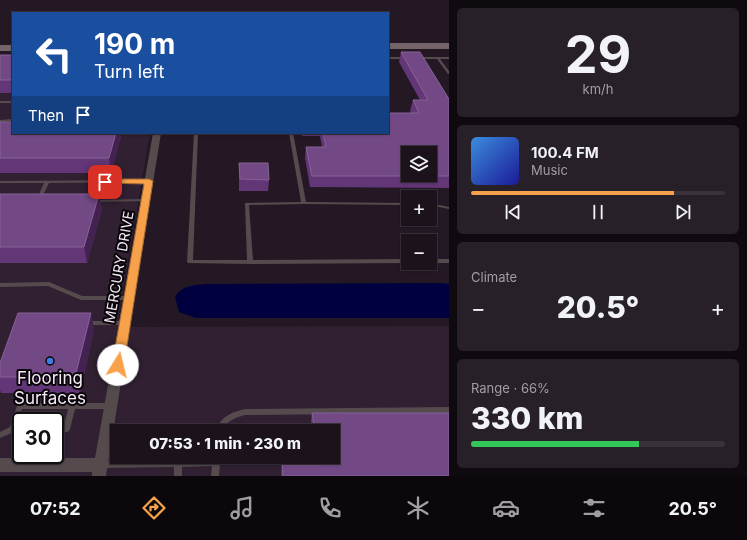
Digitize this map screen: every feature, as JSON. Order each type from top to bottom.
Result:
[{"type":"main road","points":[[389,46],[449,46]]},
{"type":"main road","points":[[0,48],[12,48]]},
{"type":"street","name":"MERCURY DRIVE","points":[[100,471],[156,134]]},
{"type":"street","points":[[0,465],[100,471]]},
{"type":"lane","points":[[389,58],[410,58]]},
{"type":"lane","points":[[417,58],[449,58]]},
{"type":"lane","points":[[438,58],[449,73]]},
{"type":"lane","points":[[0,102],[12,102]]},
{"type":"lane","points":[[0,120],[12,120]]},
{"type":"lane","points":[[196,134],[190,262],[401,261]]},
{"type":"lane","points":[[291,134],[304,203]]},
{"type":"lane","points":[[0,182],[149,181]]},
{"type":"lane","points":[[39,201],[47,182]]},
{"type":"lane","points":[[92,201],[146,200]]},
{"type":"lane","points":[[31,201],[46,201]]},
{"type":"lane","points":[[250,262],[247,204],[401,204]]},
{"type":"lane","points":[[437,205],[449,208]]},
{"type":"lane","points":[[437,261],[449,261]]},
{"type":"lane","points":[[0,285],[49,284],[81,298],[129,298]]},
{"type":"lane","points":[[80,323],[125,323]]},
{"type":"lane","points":[[18,412],[20,406],[111,406]]},
{"type":"lane","points":[[64,430],[66,430],[72,406]]},
{"type":"lane","points":[[222,424],[232,415],[245,412],[449,410]]},
{"type":"lane","points":[[0,435],[12,430]]},
{"type":"lane","points":[[100,471],[178,464],[178,476]]},
{"type":"lane","points":[[215,476],[216,464]]},
{"type":"shaded area","points":[[12,54],[12,134],[150,134],[117,327],[449,326],[449,476],[0,476],[0,55]]},
{"type":"shaded area","points":[[206,284],[449,284],[449,318],[196,318],[179,312],[175,297],[184,288]]},
{"type":"building","points":[[401,52],[420,52],[449,99],[449,176],[437,176],[437,146],[401,146],[401,176],[312,176],[306,147],[326,147],[323,134],[389,134],[389,113],[419,113],[413,100],[428,100]]},
{"type":"building","points":[[0,55],[12,55],[12,80],[0,80]]},
{"type":"building","points":[[0,122],[12,122],[12,134],[116,134],[109,158],[0,158]]},
{"type":"building","points":[[239,163],[268,163],[269,180],[240,179]]},
{"type":"building","points":[[0,194],[99,194],[84,247],[0,247]]},
{"type":"building","name":"Flooring Surfaces","points":[[18,313],[91,313],[75,377],[0,377],[0,363]]},
{"type":"building","points":[[312,413],[449,413],[449,476],[283,476],[282,465],[340,464],[340,424],[314,424]]},
{"type":"place","name":"Flooring Surfaces","points":[[50,361]]},
{"type":"route","points":[[105,182],[149,181],[118,365]]}]
